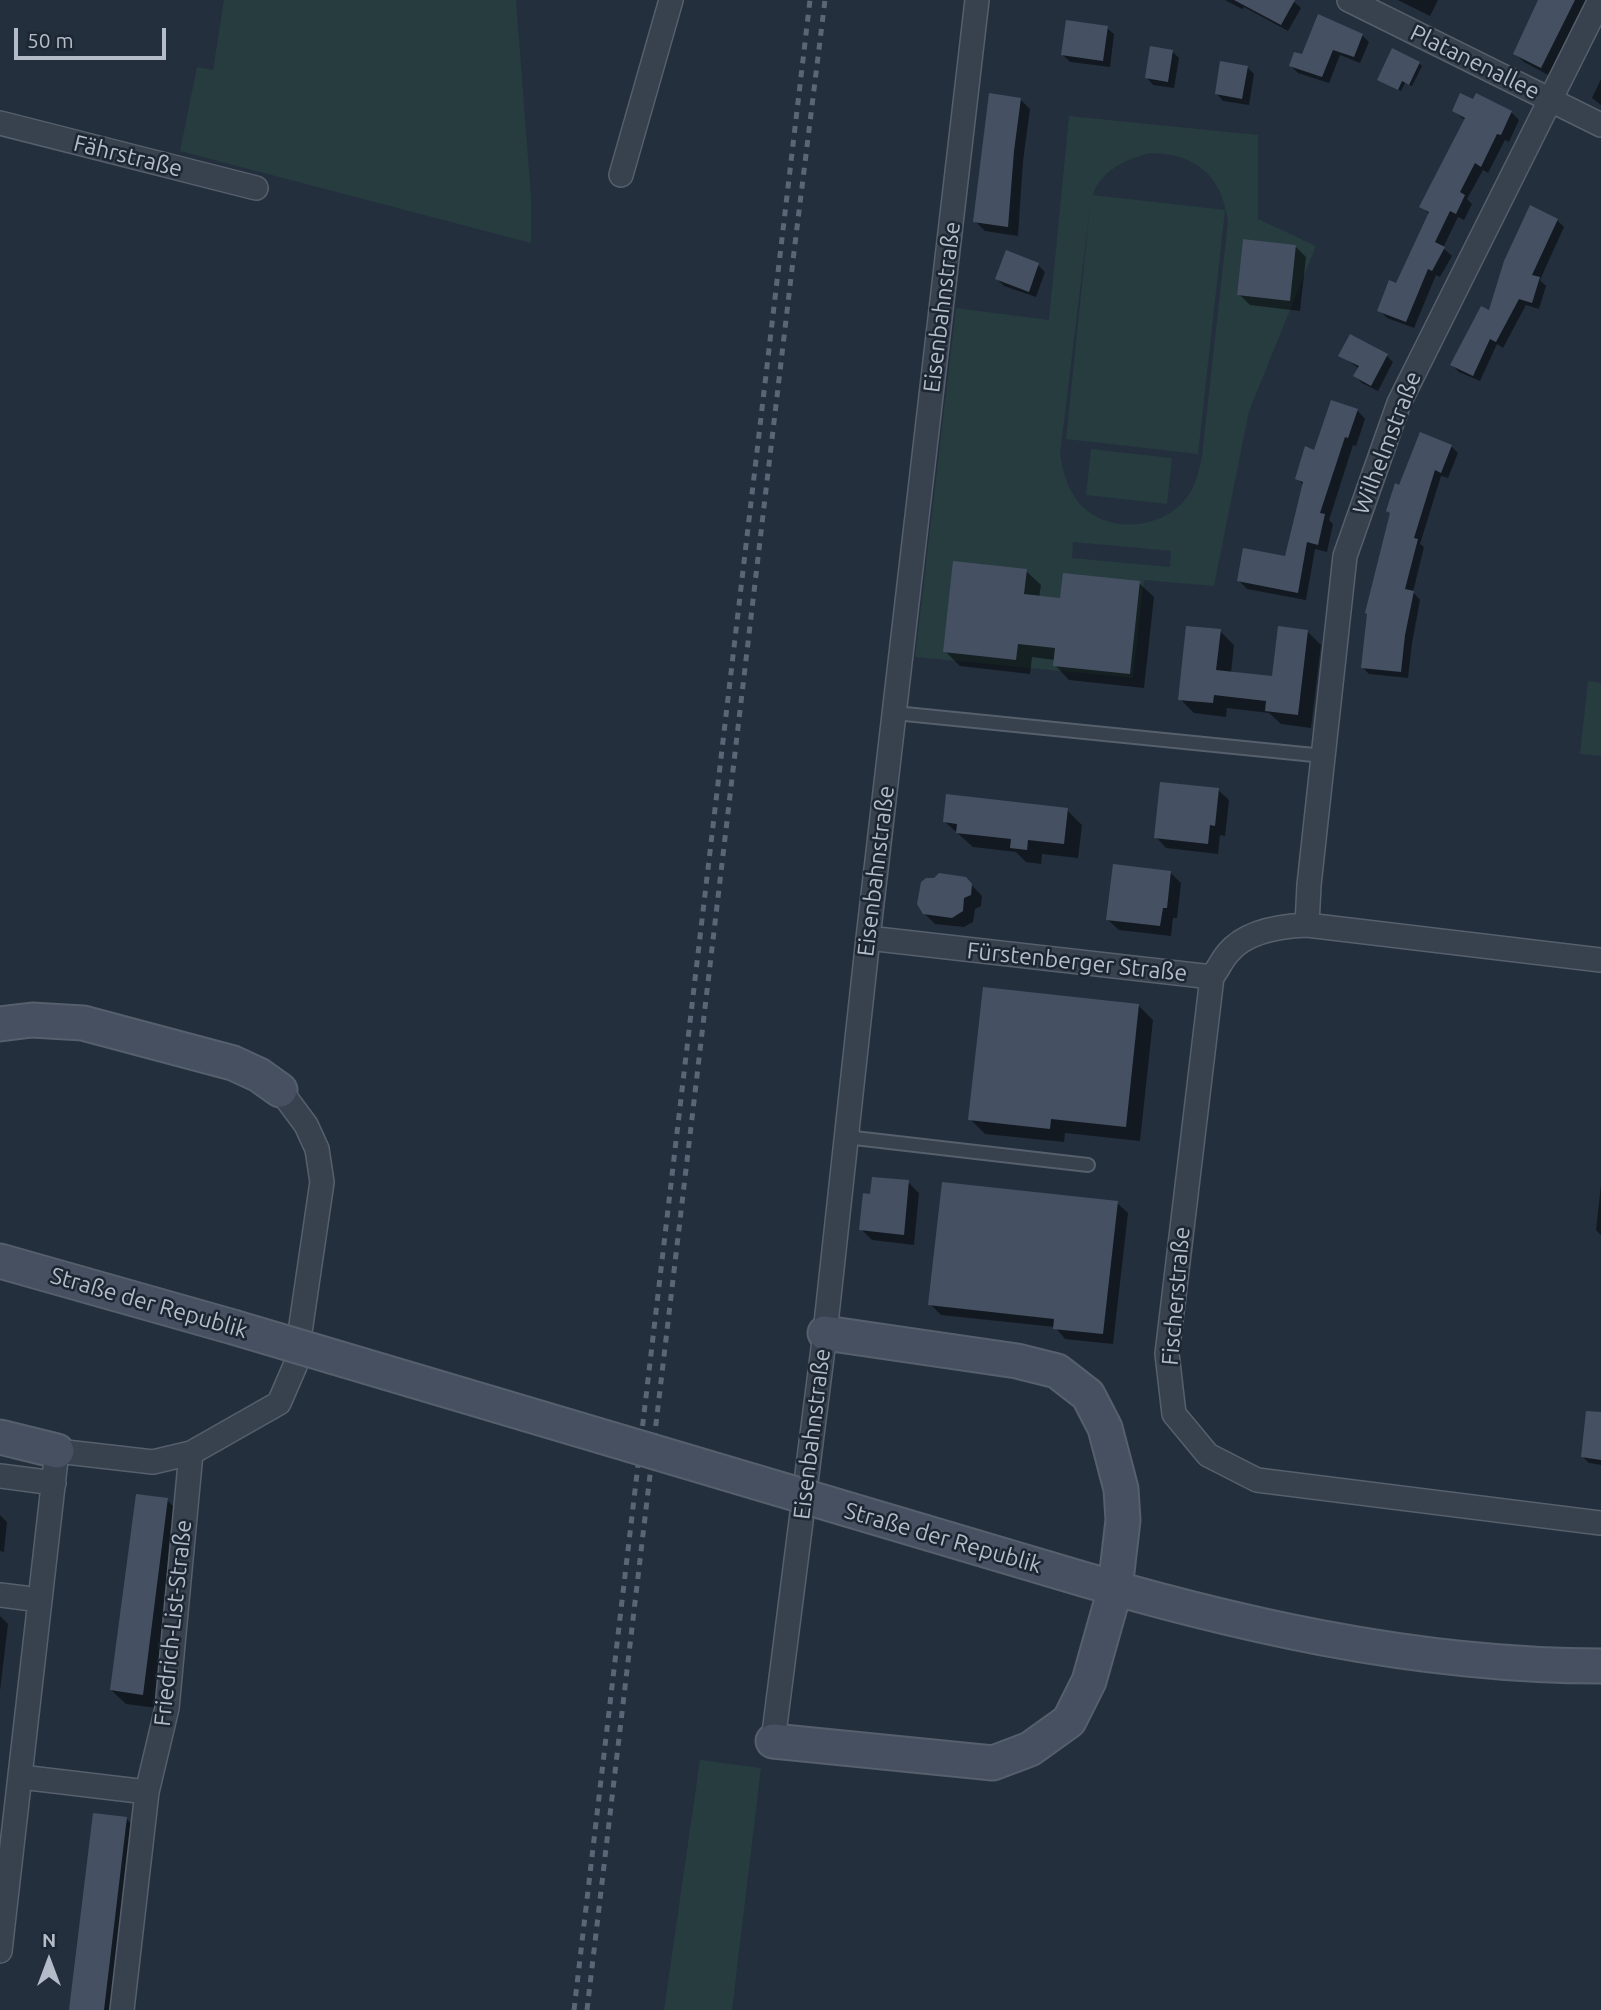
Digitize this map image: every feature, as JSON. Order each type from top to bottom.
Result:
[{"type":"main road","points":[[0,1024],[32,1020],[83,1023],[233,1063],[259,1075],[280,1090]]},
{"type":"main road","name":"Straße der Republik","points":[[0,1261],[233,1327],[1115,1589],[1270,1628],[1390,1651],[1548,1666],[1601,1666]]},
{"type":"main road","points":[[773,1741],[993,1763],[1030,1749],[1069,1721],[1089,1681],[1115,1589],[1124,1520],[1121,1489],[1105,1428],[1088,1395],[1057,1371],[1017,1361],[825,1333]]},
{"type":"main road","points":[[0,1437],[55,1467]]},
{"type":"street","points":[[621,175],[671,0]]},
{"type":"street","name":"Eisenbahnstraße","points":[[773,1741],[825,1333],[867,939],[978,0]]},
{"type":"street","name":"Platanenallee","points":[[1349,0],[1601,125]]},
{"type":"street","name":"Wilhelmstraße","points":[[1307,925],[1309,885],[1345,556],[1399,403],[1600,0]]},
{"type":"street","name":"Fährstraße","points":[[0,123],[256,188]]},
{"type":"street","name":"Fürstenberger Straße","points":[[867,939],[1212,977],[1230,950],[1258,933],[1280,926],[1307,925],[1601,960]]},
{"type":"street","name":"Fischerstraße","points":[[1212,977],[1167,1354],[1174,1414],[1208,1455],[1257,1480],[1601,1523]]},
{"type":"street","points":[[0,1476],[55,1467],[153,1462],[191,1453],[279,1403],[295,1366],[322,1182],[317,1149],[306,1125],[280,1090]]},
{"type":"street","name":"Friedrich-List-Straße","points":[[122,2010],[147,1792],[167,1708],[191,1453]]},
{"type":"street","points":[[0,1951],[55,1467]]},
{"type":"street","points":[[0,1595],[40,1600]]},
{"type":"street","points":[[21,1777],[147,1792]]},
{"type":"lane","points":[[895,713],[1324,756]]},
{"type":"lane","points":[[846,1137],[1088,1165]]},
{"type":"green space","points":[[224,0],[516,0],[531,197],[531,243],[180,151],[197,67],[213,70]]},
{"type":"green space","points":[[1069,116],[1258,135],[1258,219],[1316,246],[1249,411],[1214,586],[1144,580],[1133,678],[915,657],[956,308],[1049,320]],"holes":[[[1150,153],[1166,154],[1193,163],[1204,170],[1219,191],[1225,205],[1228,221],[1202,456],[1195,482],[1188,496],[1165,516],[1150,522],[1119,524],[1104,520],[1079,503],[1066,480],[1060,454],[1090,208],[1066,439],[1198,454],[1225,210],[1093,195],[1108,172]],[[1243,239],[1296,245],[1290,301],[1237,295]],[[1073,542],[1171,551],[1170,567],[1072,558]]]},
{"type":"green space","points":[[1091,449],[1172,458],[1167,504],[1086,495]]},
{"type":"green space","points":[[1588,681],[1601,683],[1601,756],[1580,754]]},
{"type":"green space","points":[[700,1760],[761,1768],[732,2010],[664,2010]]},
{"type":"building","points":[[1234,0],[1295,0],[1281,25]]},
{"type":"building","points":[[1538,0],[1575,0],[1541,68],[1513,54]]},
{"type":"building","points":[[1318,14],[1363,34],[1354,57],[1333,50],[1322,77],[1289,66],[1294,52],[1302,54]]},
{"type":"building","points":[[1066,20],[1108,26],[1103,61],[1061,55]]},
{"type":"building","points":[[1150,46],[1173,50],[1168,82],[1145,78]]},
{"type":"building","points":[[1392,48],[1420,62],[1409,85],[1402,81],[1398,90],[1377,80]]},
{"type":"building","points":[[1220,61],[1248,66],[1242,99],[1215,94]]},
{"type":"building","points":[[989,93],[1021,98],[1008,227],[973,222]]},
{"type":"building","points":[[1460,93],[1473,99],[1476,93],[1512,111],[1481,167],[1475,163],[1460,192],[1465,195],[1456,214],[1450,211],[1435,242],[1445,247],[1432,271],[1428,269],[1406,322],[1377,311],[1389,280],[1396,283],[1429,212],[1419,207],[1465,118],[1452,111]]},
{"type":"building","points":[[1530,205],[1558,219],[1532,275],[1540,277],[1532,303],[1519,299],[1496,342],[1490,339],[1473,376],[1450,365],[1481,306],[1489,310],[1504,261]]},
{"type":"building","points":[[1243,239],[1296,245],[1290,301],[1237,295]]},
{"type":"building","points":[[1006,250],[1039,263],[1029,292],[995,279]]},
{"type":"building","points":[[1350,334],[1388,354],[1371,386],[1353,376],[1359,366],[1338,356]]},
{"type":"building","points":[[1331,400],[1358,409],[1348,438],[1345,437],[1320,513],[1325,514],[1318,545],[1307,542],[1298,593],[1237,581],[1243,548],[1285,556],[1303,482],[1295,479],[1305,446],[1314,450]]},
{"type":"building","points":[[1420,432],[1452,445],[1441,473],[1435,470],[1414,538],[1418,539],[1405,589],[1414,591],[1401,672],[1361,668],[1365,613],[1390,513],[1386,511],[1395,483],[1399,485]]},
{"type":"building","points":[[953,561],[1027,569],[1024,594],[1060,598],[1063,573],[1140,581],[1130,674],[1053,666],[1055,648],[1018,644],[1016,660],[943,652]]},
{"type":"building","points":[[1186,626],[1221,629],[1216,670],[1272,676],[1278,626],[1308,630],[1298,715],[1265,711],[1266,701],[1214,695],[1213,703],[1178,700]]},
{"type":"building","points":[[1160,782],[1219,788],[1215,826],[1210,825],[1208,844],[1154,838]]},
{"type":"building","points":[[946,794],[1068,808],[1064,844],[1028,840],[1027,850],[1010,848],[1011,839],[956,833],[957,824],[943,822]]},
{"type":"building","points":[[1113,864],[1171,871],[1167,908],[1163,908],[1160,926],[1106,920]]},
{"type":"building","points":[[939,873],[966,877],[972,884],[971,895],[964,898],[963,911],[952,918],[923,914],[917,904],[921,882],[926,878],[934,878]]},
{"type":"building","points":[[983,987],[1139,1004],[1126,1127],[1051,1119],[1050,1129],[968,1120]]},
{"type":"building","points":[[872,1177],[909,1180],[904,1235],[859,1230],[863,1193],[870,1194]]},
{"type":"building","points":[[942,1182],[1118,1201],[1103,1334],[1053,1329],[1054,1319],[928,1305]]},
{"type":"building","points":[[1586,1411],[1601,1412],[1601,1460],[1581,1457]]},
{"type":"building","points":[[136,1494],[168,1498],[143,1695],[110,1690]]},
{"type":"building","points":[[93,1813],[127,1817],[104,2010],[69,2010]]},
{"type":"railway","points":[[574,2010],[810,0]]},
{"type":"railway","points":[[587,2010],[825,0]]}]
